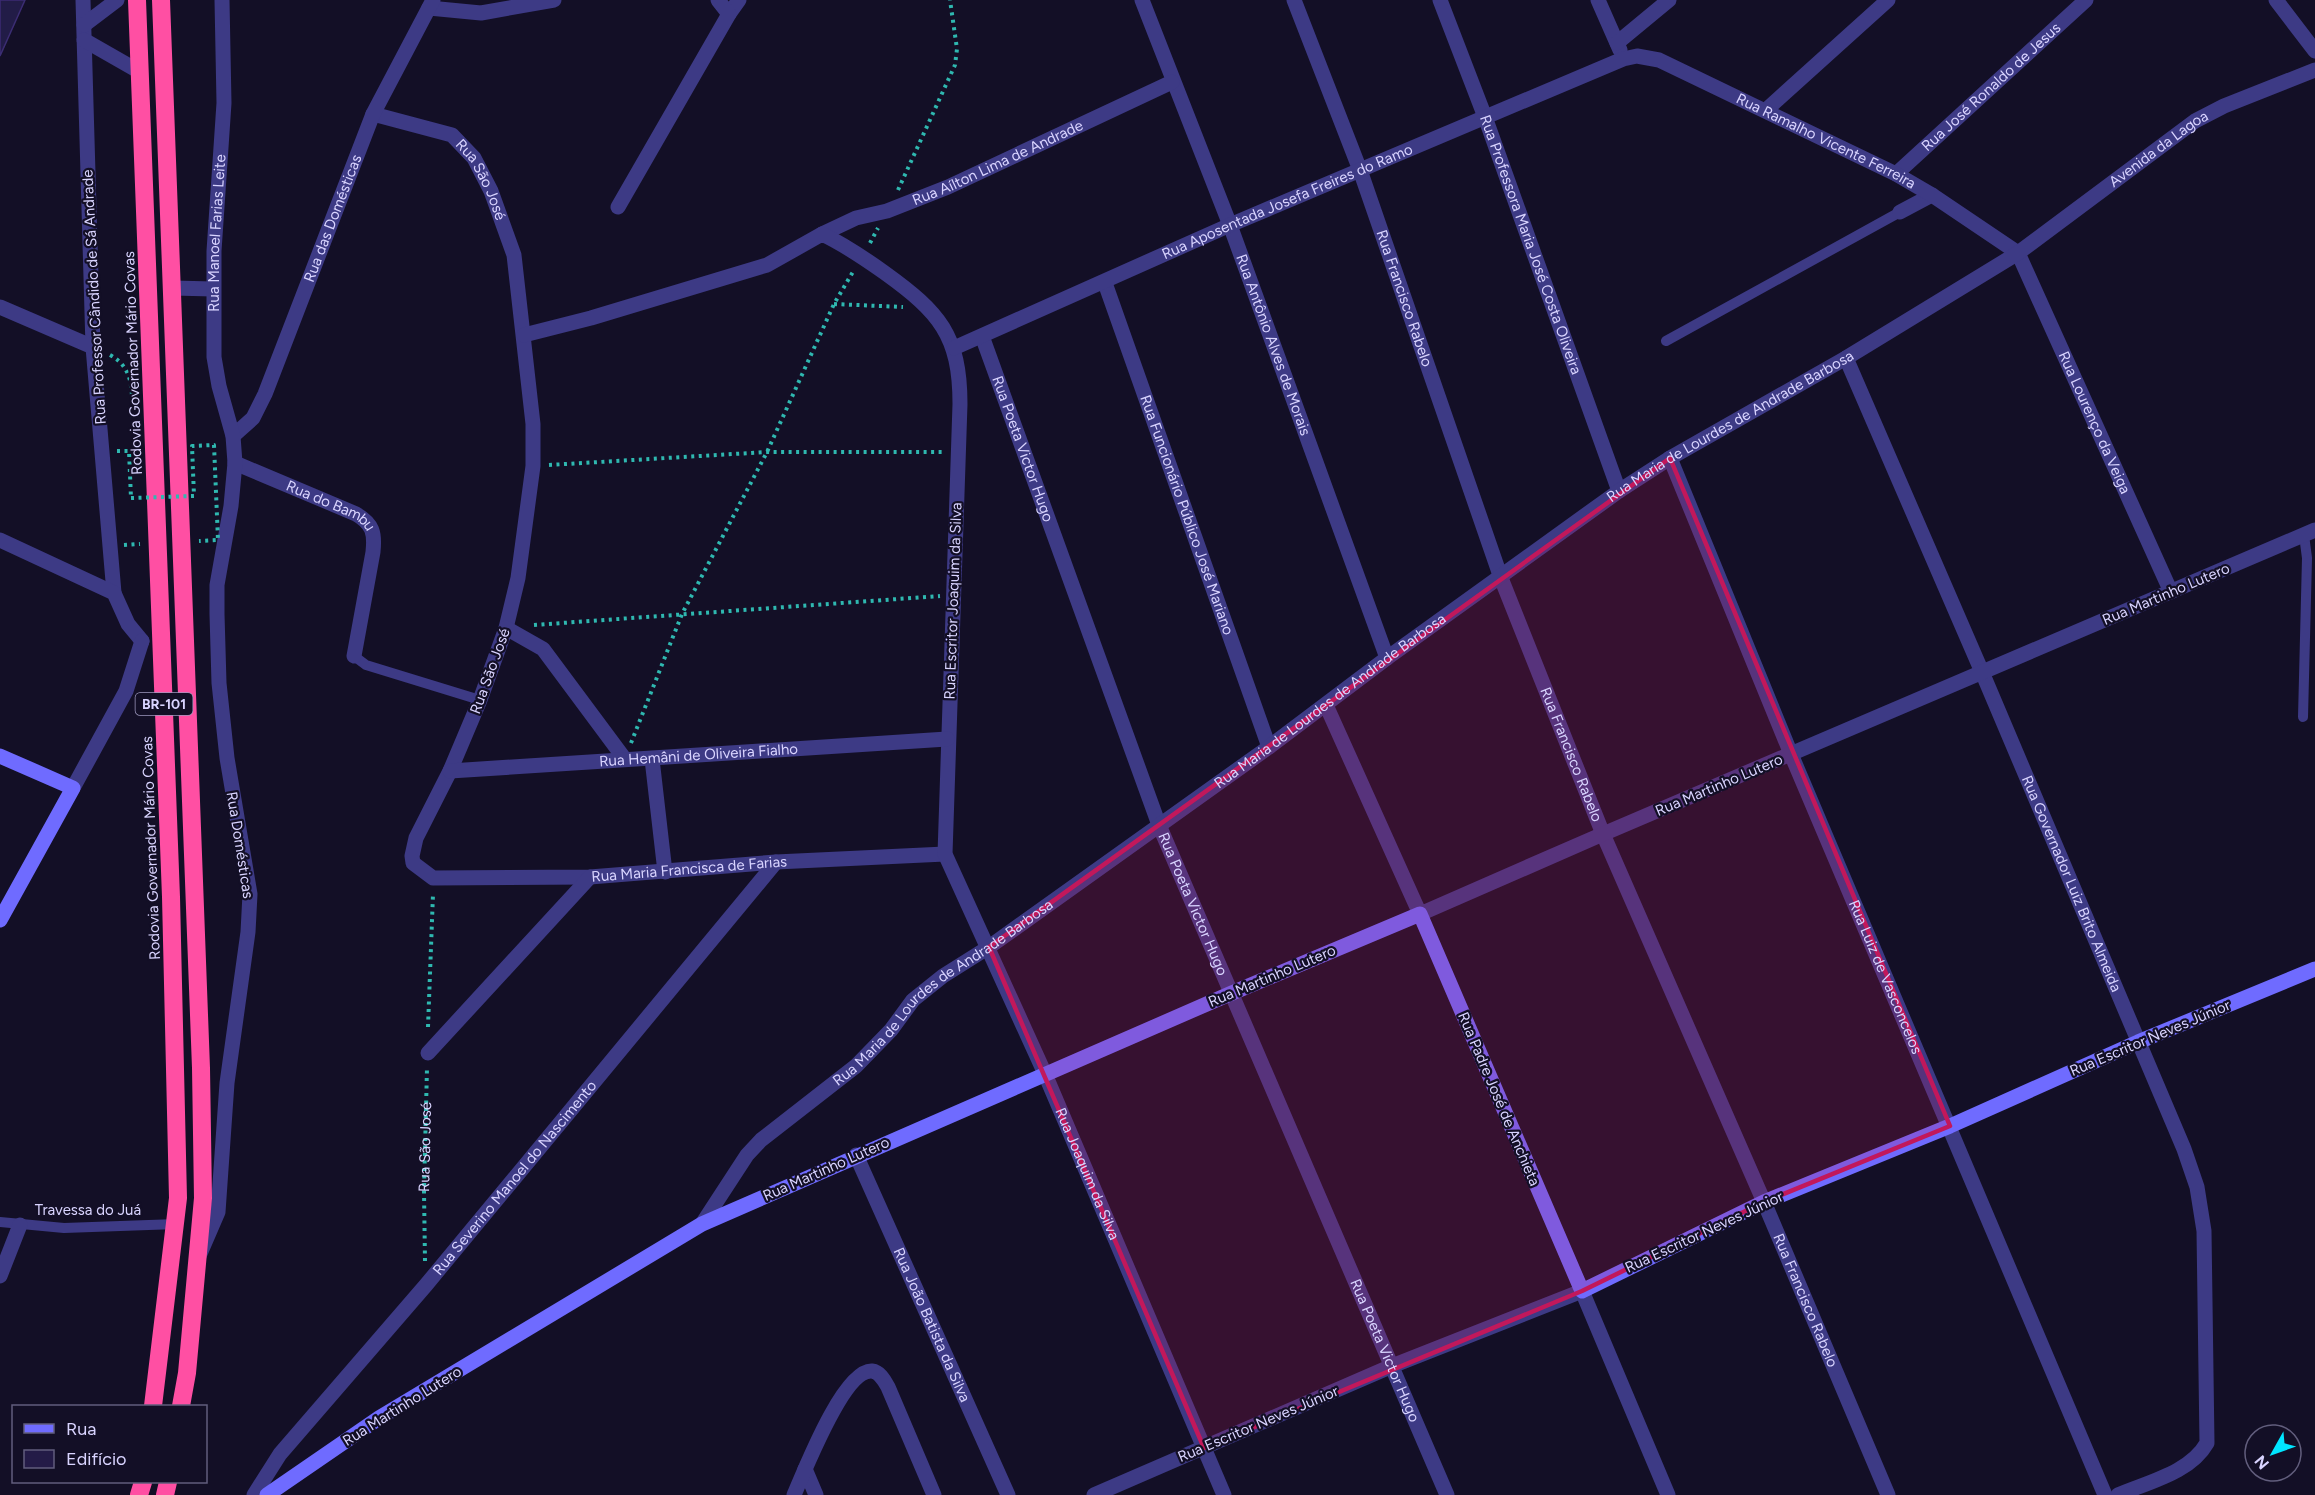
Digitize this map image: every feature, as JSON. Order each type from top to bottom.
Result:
[{"type":"highway","name":"Rodovia Governador Mário Covas","points":[[137,0],[171,897],[177,1224],[153,1405]]},
{"type":"highway","name":"BR-101","points":[[161,0],[201,1068],[202,1198],[198,1260],[181,1405]]},
{"type":"street","name":"Rua Professor Cândido de Sá Andrade","points":[[83,0],[93,347],[114,593],[128,624],[142,641]]},
{"type":"street","points":[[117,0],[84,32],[140,72]]},
{"type":"street","name":"Rua Manoel Farias Leite","points":[[222,0],[224,103],[213,289],[214,357],[221,395],[233,436],[235,463]]},
{"type":"street","points":[[427,3],[481,14],[554,0]]},
{"type":"street","points":[[718,0],[729,14]]},
{"type":"street","points":[[618,207],[739,0]]},
{"type":"street","name":"Rua Antônio Alves de Morais","points":[[1142,0],[1172,82],[1230,225],[1387,658]]},
{"type":"street","name":"Rua Francisco Rabelo","points":[[1294,0],[1360,170],[1501,578],[1603,834],[1764,1202],[1888,1495]]},
{"type":"street","name":"Rua Professora Maria José Costa Oliveira","points":[[1440,0],[1485,117],[1619,491]]},
{"type":"street","points":[[1598,0],[1623,59]]},
{"type":"street","points":[[1617,43],[1669,0]]},
{"type":"street","points":[[1766,110],[1888,0]]},
{"type":"street","name":"Rua José Ronaldo de Jesus","points":[[1896,174],[2086,0]]},
{"type":"street","points":[[2276,0],[2315,51]]},
{"type":"street","name":"Rua das Domésticas","points":[[233,436],[253,418],[265,394],[373,114],[427,3]]},
{"type":"street","name":"Rua Ramalho Vicente Ferreira","points":[[1623,59],[1636,56],[1659,60],[1766,110],[1896,174],[1932,195],[2018,253]]},
{"type":"street","name":"Rua Aposentada Josefa Freires do Ramo","points":[[954,348],[1105,283],[1230,225],[1623,59]]},
{"type":"street","name":"Avenida da Lagoa","points":[[2018,253],[2195,121],[2224,106],[2315,70]]},
{"type":"street","name":"Rua Aílton Lima de Andrade","points":[[822,234],[856,218],[887,211],[948,187],[1172,82]]},
{"type":"street","name":"Rua São José","points":[[373,114],[452,135],[474,158],[504,219],[514,255],[533,424],[533,466],[518,578],[506,628],[480,700],[450,771],[413,848],[413,863],[433,878]]},
{"type":"street","points":[[1900,212],[1932,195]]},
{"type":"street","points":[[524,335],[591,318],[767,265],[822,234],[862,257],[931,309],[954,348]]},
{"type":"street","name":"Rua Maria de Lourdes de Andrade Barbosa","points":[[702,1224],[747,1155],[761,1140],[856,1066],[891,1030],[913,1000],[943,976],[989,947],[1269,747],[1387,658],[1619,491],[1670,458],[1846,358],[2018,253]]},
{"type":"street","name":"Rua Lourenço da Veiga","points":[[2018,253],[2171,592]]},
{"type":"street","name":"Rua Funcionário Público José Mariano","points":[[1105,283],[1269,747]]},
{"type":"street","points":[[173,288],[213,289]]},
{"type":"street","points":[[0,307],[93,347]]},
{"type":"street","name":"Rua Poeta Victor Hugo","points":[[982,336],[1159,825],[1447,1495]]},
{"type":"street","name":"Rua Escritor Joaquim da Silva","points":[[945,854],[947,740],[956,595],[960,374],[954,348]]},
{"type":"street","name":"Rua Governador Luiz Brito Almeida","points":[[1846,358],[2184,1149],[2197,1187],[2204,1231],[2207,1443],[2200,1456],[2189,1464],[2118,1495]]},
{"type":"street","name":"Rua Luiz de Vasconcelos","points":[[1670,458],[1791,754],[2105,1495]]},
{"type":"street","name":"Rua Domésticas","points":[[198,1260],[218,1212],[227,1083],[248,932],[250,894],[227,758],[218,660],[217,585],[231,506],[235,463]]},
{"type":"street","name":"Rua do Bambu","points":[[235,463],[356,514],[372,526],[375,536],[373,552],[354,656]]},
{"type":"street","name":"Rua Martinho Lutero","points":[[267,1495],[379,1418],[702,1224],[1232,993],[2310,533]]},
{"type":"street","points":[[0,540],[114,593]]},
{"type":"street","points":[[506,628],[543,649],[624,759]]},
{"type":"street","points":[[0,920],[126,691],[142,641],[162,642]]},
{"type":"street","name":"Rua Padre José de Anchieta","points":[[1326,705],[1420,914],[1668,1495]]},
{"type":"street","name":"Rua Hemâni de Oliveira Fialho","points":[[450,771],[947,740]]},
{"type":"street","points":[[0,756],[73,789]]},
{"type":"street","points":[[652,759],[665,872]]},
{"type":"street","name":"Rua Maria Francisca de Farias","points":[[433,878],[590,877],[776,862],[945,854]]},
{"type":"street","name":"Rua Joaquim da Silva","points":[[945,854],[1045,1074],[1224,1495]]},
{"type":"street","name":"Rua Severino Manoel do Nascimento","points":[[254,1495],[280,1454],[426,1285],[776,862]]},
{"type":"street","points":[[428,1053],[590,877]]},
{"type":"street","name":"Rua Escritor Neves Júnior","points":[[1094,1495],[1392,1366],[1582,1291],[1764,1202],[1950,1126],[2138,1042],[2315,969]]},
{"type":"street","name":"Rua João Batista da Silva","points":[[856,1155],[1008,1495]]},
{"type":"street","points":[[0,1276],[20,1225]]},
{"type":"street","points":[[794,1495],[844,1392],[862,1373],[872,1371],[880,1374],[888,1387],[934,1495]]},
{"type":"street","points":[[805,1469],[816,1495]]},
{"type":"lane","points":[[1666,341],[1900,212]]},
{"type":"lane","points":[[2303,717],[2307,558],[2310,533]]},
{"type":"lane","points":[[354,656],[366,665],[480,700]]},
{"type":"lane","name":"Travessa do Juá","points":[[0,1222],[64,1228],[177,1224]]},
{"type":"path","points":[[624,759],[682,614],[767,452],[834,304],[887,211],[955,65],[957,49],[950,0]]},
{"type":"path","points":[[834,304],[931,309]]},
{"type":"path","points":[[93,347],[124,364],[130,375]]},
{"type":"path","points":[[131,498],[195,496],[192,446],[214,445],[218,540],[199,541]]},
{"type":"path","points":[[533,466],[767,452],[958,452]]},
{"type":"path","points":[[506,628],[956,595]]},
{"type":"path","name":"Rua São José","points":[[426,1285],[424,1191],[433,878]]},
{"type":"highlighted area","points":[[1670,458],[1950,1126],[1764,1202],[1582,1291],[1204,1448],[989,947]]},
{"type":"building","points":[[0,0],[25,0],[0,56]]}]
